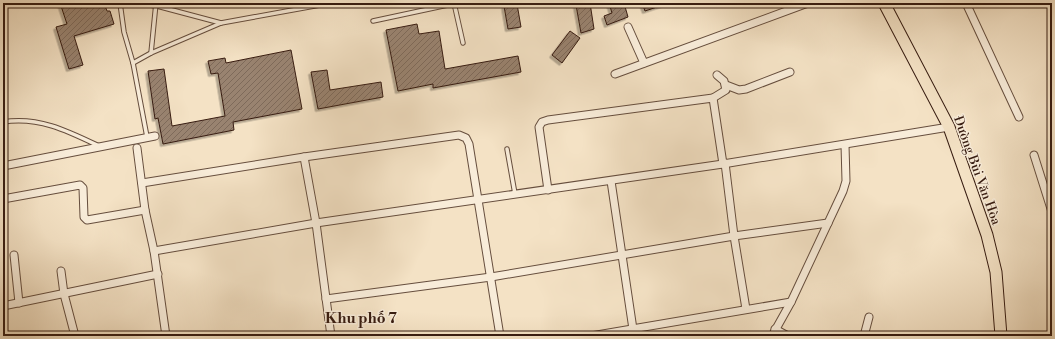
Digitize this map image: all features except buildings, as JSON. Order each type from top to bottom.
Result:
[{"type":"main road","name":"Đường Bùi Văn Hòa","points":[[884,3],[949,127],[987,235],[996,272],[1001,336]]},
{"type":"street","points":[[615,74],[808,3]]},
{"type":"street","points":[[966,3],[1019,117]]},
{"type":"street","points":[[628,27],[644,63]]},
{"type":"street","points":[[717,75],[726,85],[739,90],[746,89],[790,72]]},
{"type":"street","points":[[548,190],[539,127],[542,122],[713,98],[726,90],[726,85]]},
{"type":"street","points":[[713,98],[746,309]]},
{"type":"street","points":[[154,251],[316,223],[477,201],[724,164],[949,127]]},
{"type":"street","points":[[142,183],[304,157],[459,135],[466,138],[469,144],[500,336]]},
{"type":"street","points":[[3,166],[155,136]]},
{"type":"street","points":[[788,336],[774,333],[791,302],[846,181],[845,145]]},
{"type":"street","points":[[138,148],[145,210],[158,274],[166,336]]},
{"type":"street","points":[[1034,155],[1052,212]]},
{"type":"street","points":[[304,157],[316,223],[331,336]]},
{"type":"street","points":[[611,181],[621,255],[634,332]]},
{"type":"street","points":[[3,199],[80,185],[83,188],[84,217],[87,220],[145,210]]},
{"type":"street","points":[[326,299],[490,277],[734,236],[828,223]]},
{"type":"street","points":[[14,255],[19,303]]},
{"type":"street","points":[[61,271],[64,294],[75,336]]},
{"type":"street","points":[[3,306],[158,274]]},
{"type":"street","points":[[591,336],[634,332],[746,309],[791,302]]},
{"type":"street","points":[[864,336],[869,317]]},
{"type":"lane","points":[[120,3],[124,32],[133,63],[147,138]]},
{"type":"lane","points":[[133,3],[156,4],[221,23]]},
{"type":"lane","points":[[133,63],[151,53],[221,23],[331,3]]},
{"type":"lane","points":[[373,21],[455,3],[463,43]]},
{"type":"lane","points":[[151,53],[156,4]]},
{"type":"lane","points":[[3,122],[36,122],[62,128],[100,147]]},
{"type":"lane","points":[[507,150],[515,195]]},
{"type":"district","name":"Khu phố 7","points":[[361,318]]}]
